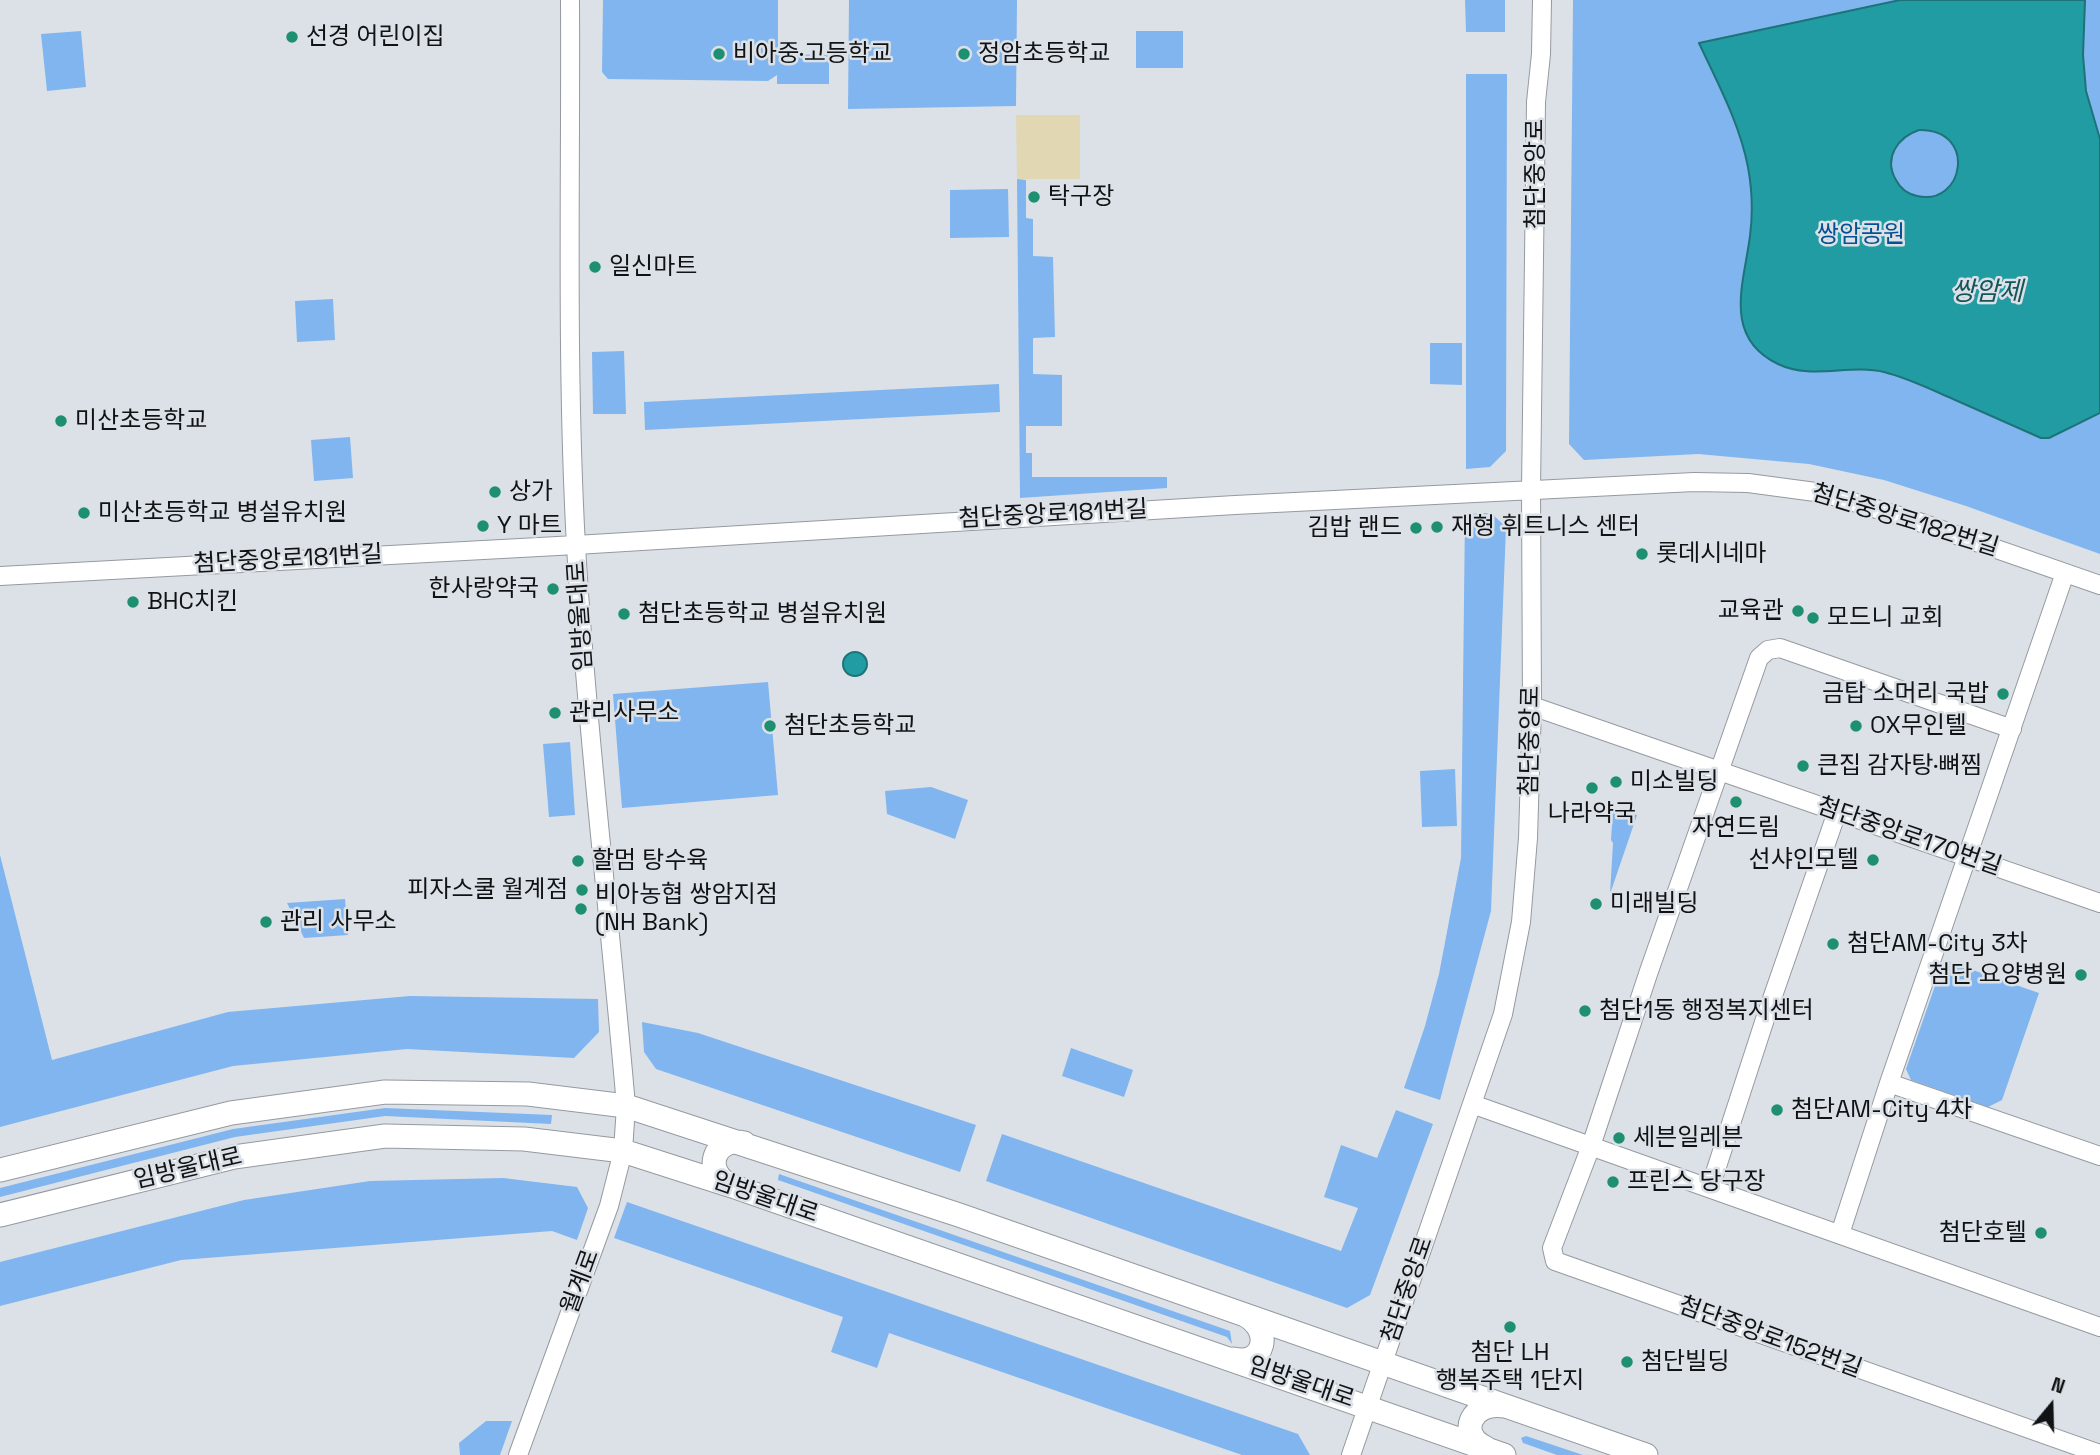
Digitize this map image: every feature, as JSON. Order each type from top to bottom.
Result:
[{"type":"main road","name":"임방울대로","points":[[0,1170],[231,1113],[384,1092],[528,1094],[626,1105],[959,1215],[1646,1455]]},
{"type":"main road","name":"임방울대로","points":[[0,1215],[234,1157],[385,1136],[524,1139],[623,1151],[732,1186],[1496,1452]]},
{"type":"main road","points":[[732,1186],[717,1175],[716,1154],[726,1144],[740,1141],[747,1144]]},
{"type":"main road","points":[[1230,1359],[1251,1358],[1261,1348],[1260,1326],[1244,1315]]},
{"type":"main road","points":[[1496,1452],[1478,1445],[1473,1439],[1470,1425],[1472,1418],[1482,1407],[1506,1406]]},
{"type":"street","points":[[570,0],[572,448],[576,545]]},
{"type":"street","name":"첨단중앙로","points":[[1351,1455],[1503,1014],[1521,922],[1528,838],[1532,706],[1531,490],[1536,102],[1541,54],[1542,0]]},
{"type":"street","name":"첨단중앙로182번길","points":[[1531,490],[1695,482],[1786,487],[1823,493],[1870,506],[2100,585]]},
{"type":"street","name":"첨단중앙로181번길","points":[[0,576],[1531,490]]},
{"type":"street","name":"임방울대로","points":[[576,545],[585,675],[626,1105]]},
{"type":"street","points":[[1840,1234],[1889,1083],[2065,573]]},
{"type":"street","points":[[1718,770],[1759,658],[1768,650],[1780,648],[2012,729]]},
{"type":"street","name":"첨단중앙로170번길","points":[[1532,706],[2100,903]]},
{"type":"street","name":"첨단중앙로152번길","points":[[1718,770],[1591,1146],[1552,1248],[1555,1261],[2100,1454]]},
{"type":"street","points":[[1710,1188],[1837,812]]},
{"type":"street","points":[[1889,1083],[2100,1156]]},
{"type":"street","points":[[1472,1104],[2100,1327]]},
{"type":"street","name":"월계로","points":[[518,1455],[609,1206],[623,1151],[626,1105]]},
{"type":"green space","points":[[603,0],[778,0],[778,54],[829,55],[829,84],[777,84],[777,75],[768,81],[608,79],[602,72]]},
{"type":"green space","name":"정암초등학교","points":[[849,0],[1017,0],[1016,106],[848,109]]},
{"type":"green space","points":[[1465,0],[1505,0],[1505,32],[1466,32]]},
{"type":"green space","name":"쌍암공원","points":[[1573,0],[2100,0],[2100,554],[1884,480],[1809,464],[1698,454],[1584,460],[1569,444]]},
{"type":"green space","points":[[81,31],[86,87],[47,91],[41,34]]},
{"type":"green space","points":[[1136,31],[1183,31],[1183,68],[1136,68]]},
{"type":"green space","points":[[1466,74],[1507,74],[1506,451],[1490,467],[1466,469]]},
{"type":"green space","points":[[1017,179],[1026,180],[1026,218],[1033,219],[1033,256],[1053,257],[1055,337],[1033,338],[1033,374],[1062,375],[1062,426],[1026,426],[1026,453],[1032,453],[1032,477],[1167,477],[1167,488],[1020,498]]},
{"type":"green space","points":[[1008,189],[1009,237],[950,238],[950,190]]},
{"type":"green space","points":[[333,299],[335,340],[297,342],[295,301]]},
{"type":"green space","points":[[1430,343],[1462,343],[1462,385],[1430,384]]},
{"type":"green space","points":[[624,351],[626,414],[593,414],[592,352]]},
{"type":"green space","points":[[999,384],[1000,412],[645,430],[644,402]]},
{"type":"green space","points":[[350,437],[353,478],[314,481],[311,440]]},
{"type":"green space","points":[[1491,513],[1506,527],[1491,911],[1440,1100],[1404,1088],[1439,974],[1461,858],[1465,514]]},
{"type":"green space","points":[[768,682],[778,795],[622,808],[613,694]]},
{"type":"green space","points":[[570,742],[575,815],[549,817],[543,744]]},
{"type":"green space","points":[[1455,769],[1457,826],[1422,827],[1420,771]]},
{"type":"green space","points":[[931,787],[968,800],[955,839],[887,814],[885,791]]},
{"type":"green space","points":[[1613,810],[1637,815],[1610,894],[1613,843]]},
{"type":"green space","points":[[0,855],[52,1060],[228,1012],[410,996],[598,999],[599,1032],[574,1058],[407,1049],[233,1066],[0,1127]]},
{"type":"green space","points":[[345,899],[348,935],[304,938],[287,903]]},
{"type":"green space","points":[[1944,960],[2039,993],[2002,1100],[1988,1107],[1911,1080],[1906,1069]]},
{"type":"green space","points":[[642,1022],[698,1033],[976,1125],[960,1172],[656,1069],[644,1052]]},
{"type":"green space","points":[[1071,1048],[1133,1070],[1124,1097],[1062,1076]]},
{"type":"green space","points":[[385,1108],[552,1115],[551,1124],[385,1116],[235,1137],[0,1197],[0,1188],[233,1129]]},
{"type":"green space","points":[[1396,1110],[1433,1124],[1370,1295],[1347,1308],[986,1181],[1002,1134],[1341,1251],[1358,1208],[1324,1197],[1341,1145],[1377,1158]]},
{"type":"green space","points":[[779,1174],[1230,1331],[1232,1344],[1227,1337],[778,1180],[777,1184]]},
{"type":"green space","points":[[503,1178],[577,1187],[588,1208],[577,1240],[552,1231],[181,1260],[0,1306],[0,1262],[244,1200],[370,1181]]},
{"type":"green space","points":[[627,1202],[1298,1434],[1310,1455],[1242,1455],[889,1333],[877,1368],[831,1352],[843,1317],[614,1238]]},
{"type":"green space","points":[[486,1421],[512,1421],[500,1455],[460,1455],[459,1443]]},
{"type":"green space","points":[[1526,1436],[1583,1455],[1557,1455],[1523,1443],[1521,1438]]},
{"type":"sand","points":[[1016,115],[1080,115],[1080,179],[1017,179]]},
{"type":"water","name":"쌍암제","points":[[1900,0],[2085,0],[2083,55],[2086,91],[2100,139],[2100,413],[2049,438],[2041,438],[1893,374],[1871,370],[1791,369],[1760,353],[1749,339],[1741,308],[1741,290],[1752,219],[1748,167],[1734,119],[1699,43]],"holes":[[[1919,130],[1938,133],[1950,141],[1957,153],[1958,167],[1954,180],[1945,190],[1933,196],[1910,194],[1900,186],[1892,172],[1895,149],[1911,133]]]},
{"type":"water","points":[[855,652],[863,656],[867,664],[863,672],[855,676],[847,672],[843,664],[847,656]]},
{"type":"place","name":"선경 어린이집","points":[[292,37]]},
{"type":"place","name":"비아중·고등학교","points":[[719,54]]},
{"type":"place","name":"정암초등학교","points":[[964,54]]},
{"type":"place","name":"탁구장","points":[[1034,197]]},
{"type":"place","name":"일신마트","points":[[595,267]]},
{"type":"place","name":"미산초등학교","points":[[61,421]]},
{"type":"place","name":"상가","points":[[495,492]]},
{"type":"place","name":"미산초등학교 병설유치원","points":[[84,513]]},
{"type":"place","name":"Y 마트","points":[[483,526]]},
{"type":"place","name":"재형 휘트니스 센터","points":[[1437,527]]},
{"type":"place","name":"김밥 랜드","points":[[1416,528]]},
{"type":"place","name":"롯데시네마","points":[[1642,554]]},
{"type":"place","name":"한사랑약국","points":[[553,589]]},
{"type":"place","name":"BHC치킨","points":[[133,602]]},
{"type":"place","name":"교육관","points":[[1798,611]]},
{"type":"place","name":"첨단초등학교 병설유치원","points":[[624,614]]},
{"type":"place","name":"모드니 교회","points":[[1813,618]]},
{"type":"place","name":"금탑 소머리 국밥","points":[[2003,694]]},
{"type":"place","name":"관리사무소","points":[[555,713]]},
{"type":"place","name":"첨단초등학교","points":[[770,726]]},
{"type":"place","name":"OX무인텔","points":[[1856,726]]},
{"type":"place","name":"큰집 감자탕·뼈찜","points":[[1803,766]]},
{"type":"place","name":"미소빌딩","points":[[1616,782]]},
{"type":"place","name":"나라약국","points":[[1592,788]]},
{"type":"place","name":"자연드림","points":[[1736,802]]},
{"type":"place","name":"선샤인모텔","points":[[1873,860]]},
{"type":"place","name":"할멈 탕수육","points":[[578,861]]},
{"type":"place","name":"피자스쿨 월계점","points":[[582,890]]},
{"type":"place","name":"미래빌딩","points":[[1596,904]]},
{"type":"place","name":"비아농협 쌍암지점 (NH Bank)","points":[[581,909]]},
{"type":"place","name":"관리 사무소","points":[[266,922]]},
{"type":"place","name":"첨단AM-City 3차","points":[[1833,944]]},
{"type":"place","name":"첨단 요양병원","points":[[2081,975]]},
{"type":"place","name":"첨단1동 행정복지센터","points":[[1585,1011]]},
{"type":"place","name":"첨단AM-City 4차","points":[[1777,1110]]},
{"type":"place","name":"세븐일레븐","points":[[1619,1138]]},
{"type":"place","name":"프린스 당구장","points":[[1613,1182]]},
{"type":"place","name":"첨단호텔","points":[[2041,1233]]},
{"type":"place","name":"첨단 LH 행복주택 1단지","points":[[1510,1327]]},
{"type":"place","name":"첨단빌딩","points":[[1627,1362]]}]
